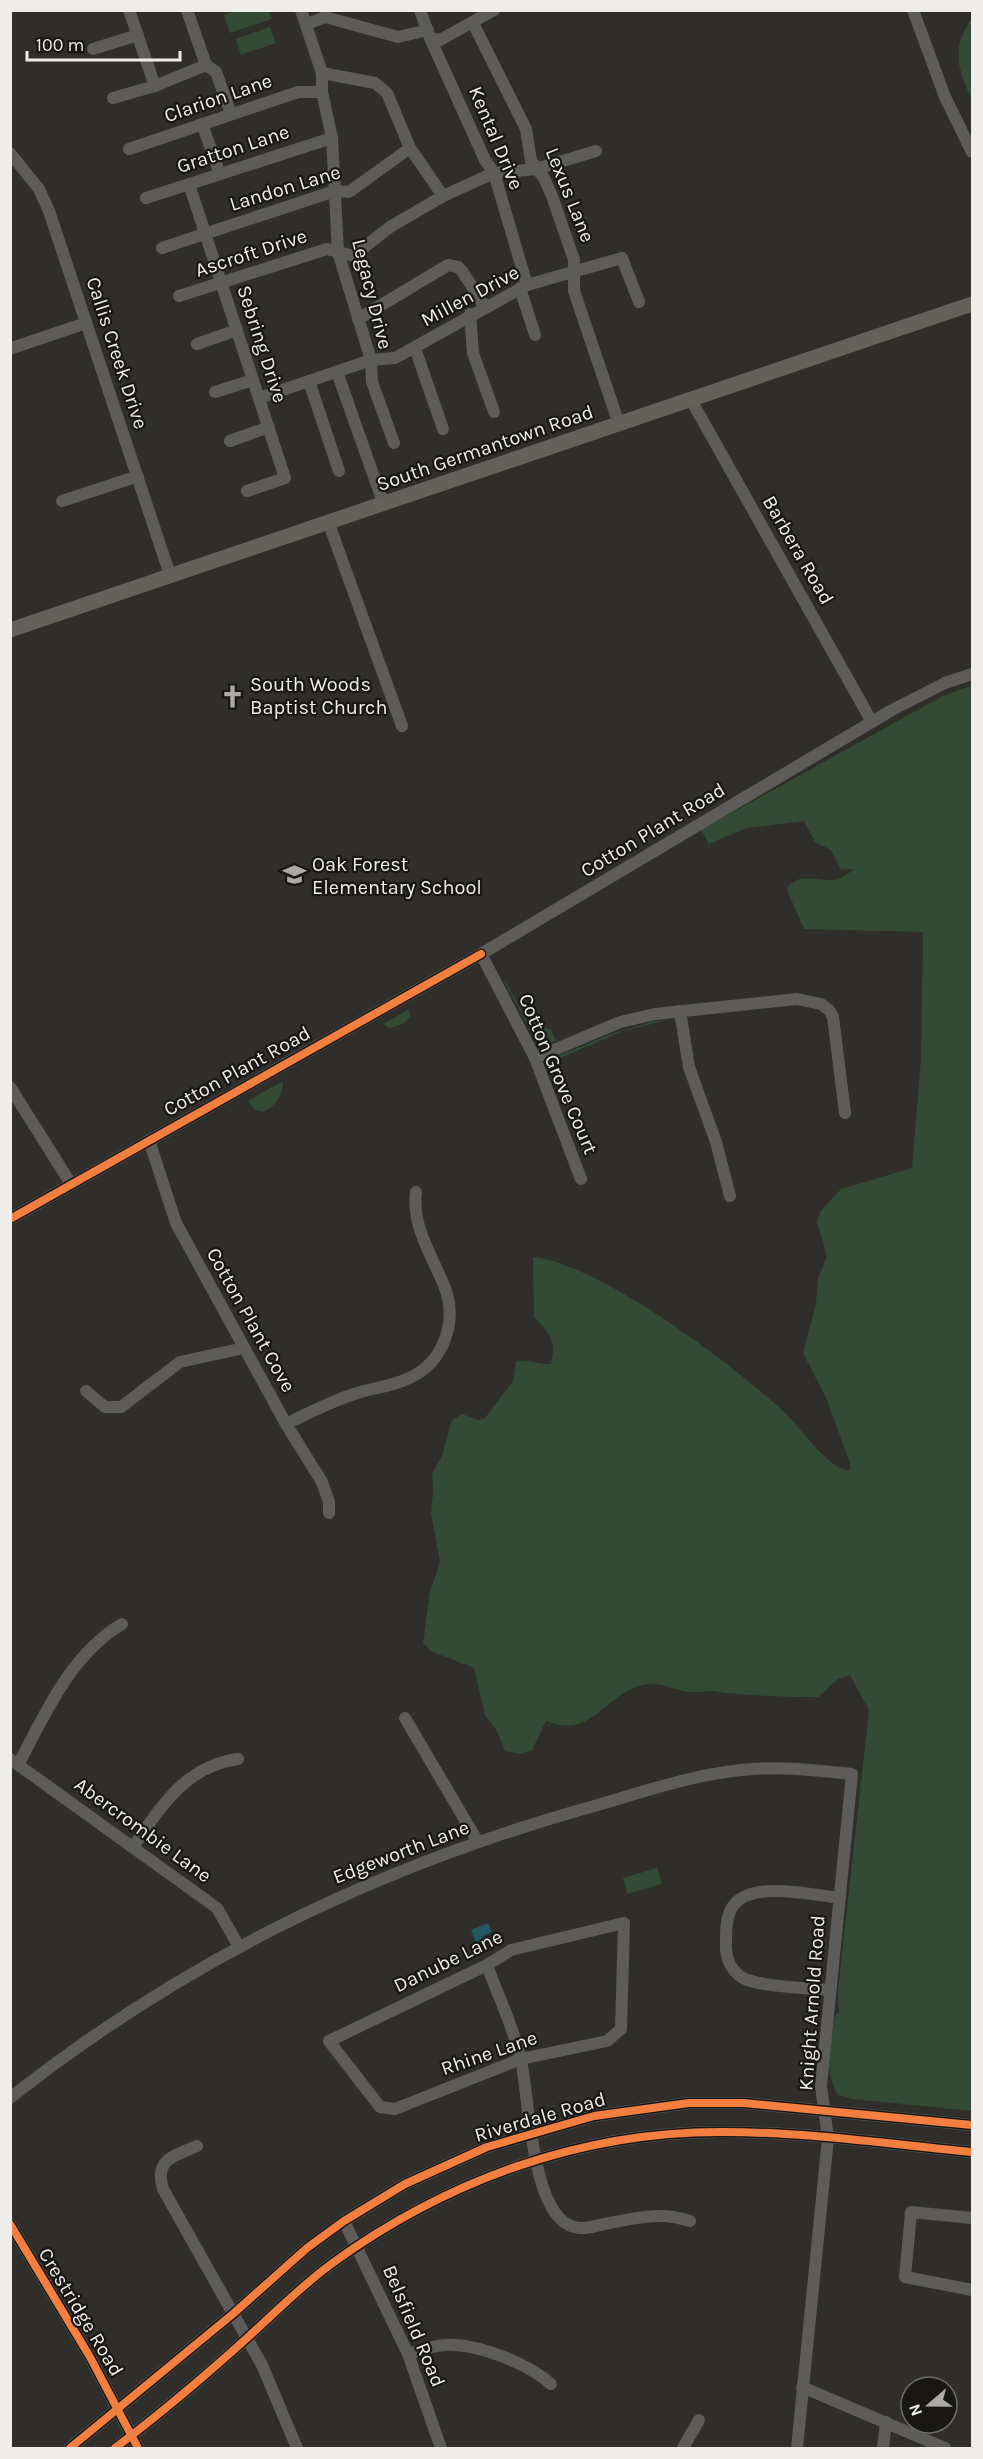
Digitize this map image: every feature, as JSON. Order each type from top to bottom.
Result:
[{"type":"main road","name":"South Germantown Road","points":[[10,630],[329,524],[690,398],[972,304]]},
{"type":"street","points":[[129,10],[155,86]]},
{"type":"street","points":[[187,10],[206,65],[216,72],[231,114]]},
{"type":"street","name":"Legacy Drive","points":[[301,10],[322,74],[322,92],[332,138],[338,252],[371,360],[372,382],[394,443]]},
{"type":"street","name":"Kental Drive","points":[[420,10],[485,160],[494,172],[535,335]]},
{"type":"street","points":[[307,24],[325,17],[398,37],[429,34],[440,40],[494,10]]},
{"type":"street","points":[[913,10],[945,97],[972,152]]},
{"type":"street","name":"Lexus Lane","points":[[473,22],[524,124],[531,161],[544,178],[552,196],[572,253],[574,291],[619,424]]},
{"type":"street","points":[[93,48],[138,36]]},
{"type":"street","points":[[113,98],[155,86],[206,65]]},
{"type":"street","points":[[322,74],[375,83],[387,93],[410,148],[443,196]]},
{"type":"street","name":"Clarion Lane","points":[[129,149],[298,92],[322,92]]},
{"type":"street","points":[[202,124],[220,174]]},
{"type":"street","name":"Gratton Lane","points":[[146,198],[332,138]]},
{"type":"street","name":"Landon Lane","points":[[162,248],[335,191],[349,192],[410,148]]},
{"type":"street","name":"Ascroft Drive","points":[[179,296],[327,249],[353,256],[390,227],[443,196],[494,172],[536,169],[596,151]]},
{"type":"street","name":"Callis Creek Drive","points":[[13,160],[39,189],[49,211],[170,575]]},
{"type":"street","name":"Sebring Drive","points":[[189,184],[285,478],[247,491]]},
{"type":"street","name":"Millen Drive","points":[[259,398],[371,360],[390,359],[415,348],[470,314],[524,287],[622,258],[639,302]]},
{"type":"street","points":[[358,319],[448,265],[458,267],[462,271],[485,307]]},
{"type":"street","points":[[470,314],[473,353],[494,412]]},
{"type":"street","points":[[12,348],[86,323]]},
{"type":"street","points":[[197,344],[237,330]]},
{"type":"street","points":[[415,348],[443,429]]},
{"type":"street","points":[[337,372],[384,505]]},
{"type":"street","points":[[215,392],[253,380]]},
{"type":"street","points":[[309,381],[339,471]]},
{"type":"street","name":"Barbera Road","points":[[690,398],[872,722]]},
{"type":"street","points":[[230,441],[268,428]]},
{"type":"street","points":[[62,501],[138,476]]},
{"type":"street","points":[[329,524],[402,726]]},
{"type":"street","name":"Cotton Plant Road","points":[[10,1219],[481,954],[872,722],[945,683],[972,674]]},
{"type":"street","name":"Cotton Grove Court","points":[[481,954],[535,1058],[581,1179]]},
{"type":"street","points":[[535,1058],[620,1022],[680,1011],[797,999],[821,1004],[829,1010],[834,1023],[845,1113]]},
{"type":"street","points":[[680,1011],[689,1067],[716,1142],[730,1196]]},
{"type":"street","points":[[10,1087],[70,1184]]},
{"type":"street","name":"Cotton Plant Cove","points":[[149,1140],[176,1223],[286,1424],[322,1482],[330,1513]]},
{"type":"street","points":[[286,1424],[340,1399],[406,1380],[429,1364],[442,1344],[451,1321],[450,1305],[446,1288],[416,1222],[416,1192]]},
{"type":"street","points":[[86,1391],[105,1407],[121,1407],[180,1362],[244,1348]]},
{"type":"street","points":[[14,1762],[64,1684],[100,1638],[122,1624]]},
{"type":"street","points":[[405,1718],[478,1842]]},
{"type":"street","points":[[133,1847],[174,1790],[208,1767],[238,1760]]},
{"type":"street","name":"Abercrombie Lane","points":[[14,1762],[217,1908],[238,1945]]},
{"type":"street","name":"Edgeworth Lane","points":[[10,2098],[100,2031],[184,1976],[238,1945],[396,1871],[544,1821],[722,1772],[782,1768],[852,1774]]},
{"type":"street","name":"Knight Arnold Road","points":[[797,2448],[828,2138],[821,2086],[852,1774]]},
{"type":"street","points":[[830,1990],[745,1979],[731,1967],[727,1958],[727,1924],[733,1906],[752,1893],[773,1891],[840,1898]]},
{"type":"street","name":"Danube Lane","points":[[329,2041],[487,1965],[511,1950],[624,1923]]},
{"type":"street","name":"Rhine Lane","points":[[329,2041],[380,2107],[395,2109],[521,2059],[607,2041],[621,2029],[624,1923]]},
{"type":"street","points":[[487,1965],[521,2059],[531,2132],[549,2205],[564,2223],[573,2227],[593,2227],[664,2214],[690,2221]]},
{"type":"street","name":"Riverdale Road","points":[[70,2448],[234,2313],[307,2248],[344,2221],[436,2168],[531,2132],[594,2116],[689,2103],[744,2103],[972,2126]]},
{"type":"street","name":"Riverdale Road","points":[[115,2448],[247,2338],[313,2279],[357,2246],[451,2192],[537,2159],[595,2144],[662,2134],[753,2132],[972,2152]]},
{"type":"street","points":[[197,2146],[167,2160],[162,2165],[160,2180],[247,2338],[276,2397],[297,2448]]},
{"type":"street","points":[[972,2218],[911,2212],[905,2277],[972,2290]]},
{"type":"street","name":"Belsfield Road","points":[[344,2221],[408,2354],[441,2448]]},
{"type":"street","name":"Crestridge Road","points":[[10,2224],[118,2408],[138,2448]]},
{"type":"street","points":[[408,2354],[444,2345],[462,2346],[531,2368],[551,2384]]},
{"type":"street","points":[[802,2388],[945,2448]]},
{"type":"street","points":[[683,2448],[699,2420]]},
{"type":"street","points":[[883,2448],[886,2422]]},
{"type":"green space","points":[[237,11],[269,11],[272,19],[230,33],[224,15]]},
{"type":"green space","points":[[972,18],[972,100],[958,58],[961,39]]},
{"type":"green space","points":[[270,27],[276,43],[241,55],[236,39]]},
{"type":"green space","points":[[972,685],[972,2111],[853,2099],[838,2095],[833,2086],[829,2066],[830,2046],[835,2016],[839,2012],[838,1990],[869,1710],[850,1675],[838,1679],[818,1697],[692,1692],[648,1684],[633,1688],[588,1720],[576,1725],[562,1725],[546,1721],[532,1750],[520,1754],[505,1751],[497,1731],[485,1715],[474,1668],[433,1652],[423,1644],[430,1592],[440,1562],[431,1513],[432,1474],[442,1456],[452,1420],[462,1414],[478,1420],[485,1418],[513,1381],[516,1361],[551,1364],[553,1349],[551,1338],[534,1317],[533,1257],[560,1263],[593,1277],[664,1319],[761,1391],[783,1411],[824,1456],[842,1469],[850,1471],[850,1463],[827,1400],[803,1353],[816,1303],[818,1279],[827,1256],[817,1222],[820,1212],[841,1189],[912,1168],[921,1059],[923,932],[804,929],[787,890],[788,886],[804,878],[836,879],[853,869],[841,870],[831,850],[815,842],[804,821],[747,828],[709,844],[701,830],[941,697]]},
{"type":"green space","points":[[505,983],[537,1039],[536,1041]]},
{"type":"green space","points":[[409,1009],[410,1017],[403,1024],[389,1028],[383,1024]]},
{"type":"green space","points":[[535,1013],[543,1027],[551,1030],[556,1041],[543,1044],[544,1040],[537,1036],[527,1017]]},
{"type":"green space","points":[[655,1021],[664,1021],[623,1031],[551,1062],[558,1056],[614,1033]]},
{"type":"green space","points":[[283,1081],[280,1096],[263,1112],[255,1110],[248,1101]]},
{"type":"green space","points":[[657,1868],[662,1884],[627,1894],[623,1878]]},
{"type":"water","points":[[488,1923],[492,1932],[483,1936],[486,1944],[478,1948],[471,1930]]},
{"type":"cycle path","points":[[10,1219],[481,954]]},
{"type":"cycle path","points":[[70,2448],[234,2313],[307,2248],[344,2221],[405,2184],[487,2147],[594,2116],[689,2103],[744,2103],[972,2125]]},
{"type":"cycle path","points":[[115,2448],[199,2381],[300,2289],[334,2262],[423,2207],[518,2166],[568,2151],[619,2140],[671,2134],[724,2132],[817,2136],[972,2152]]},
{"type":"cycle path","points":[[10,2224],[90,2357],[138,2448]]},
{"type":"place","name":"South Woods Baptist Church","points":[[232,696]]},
{"type":"place","name":"Oak Forest Elementary School","points":[[294,875]]}]
